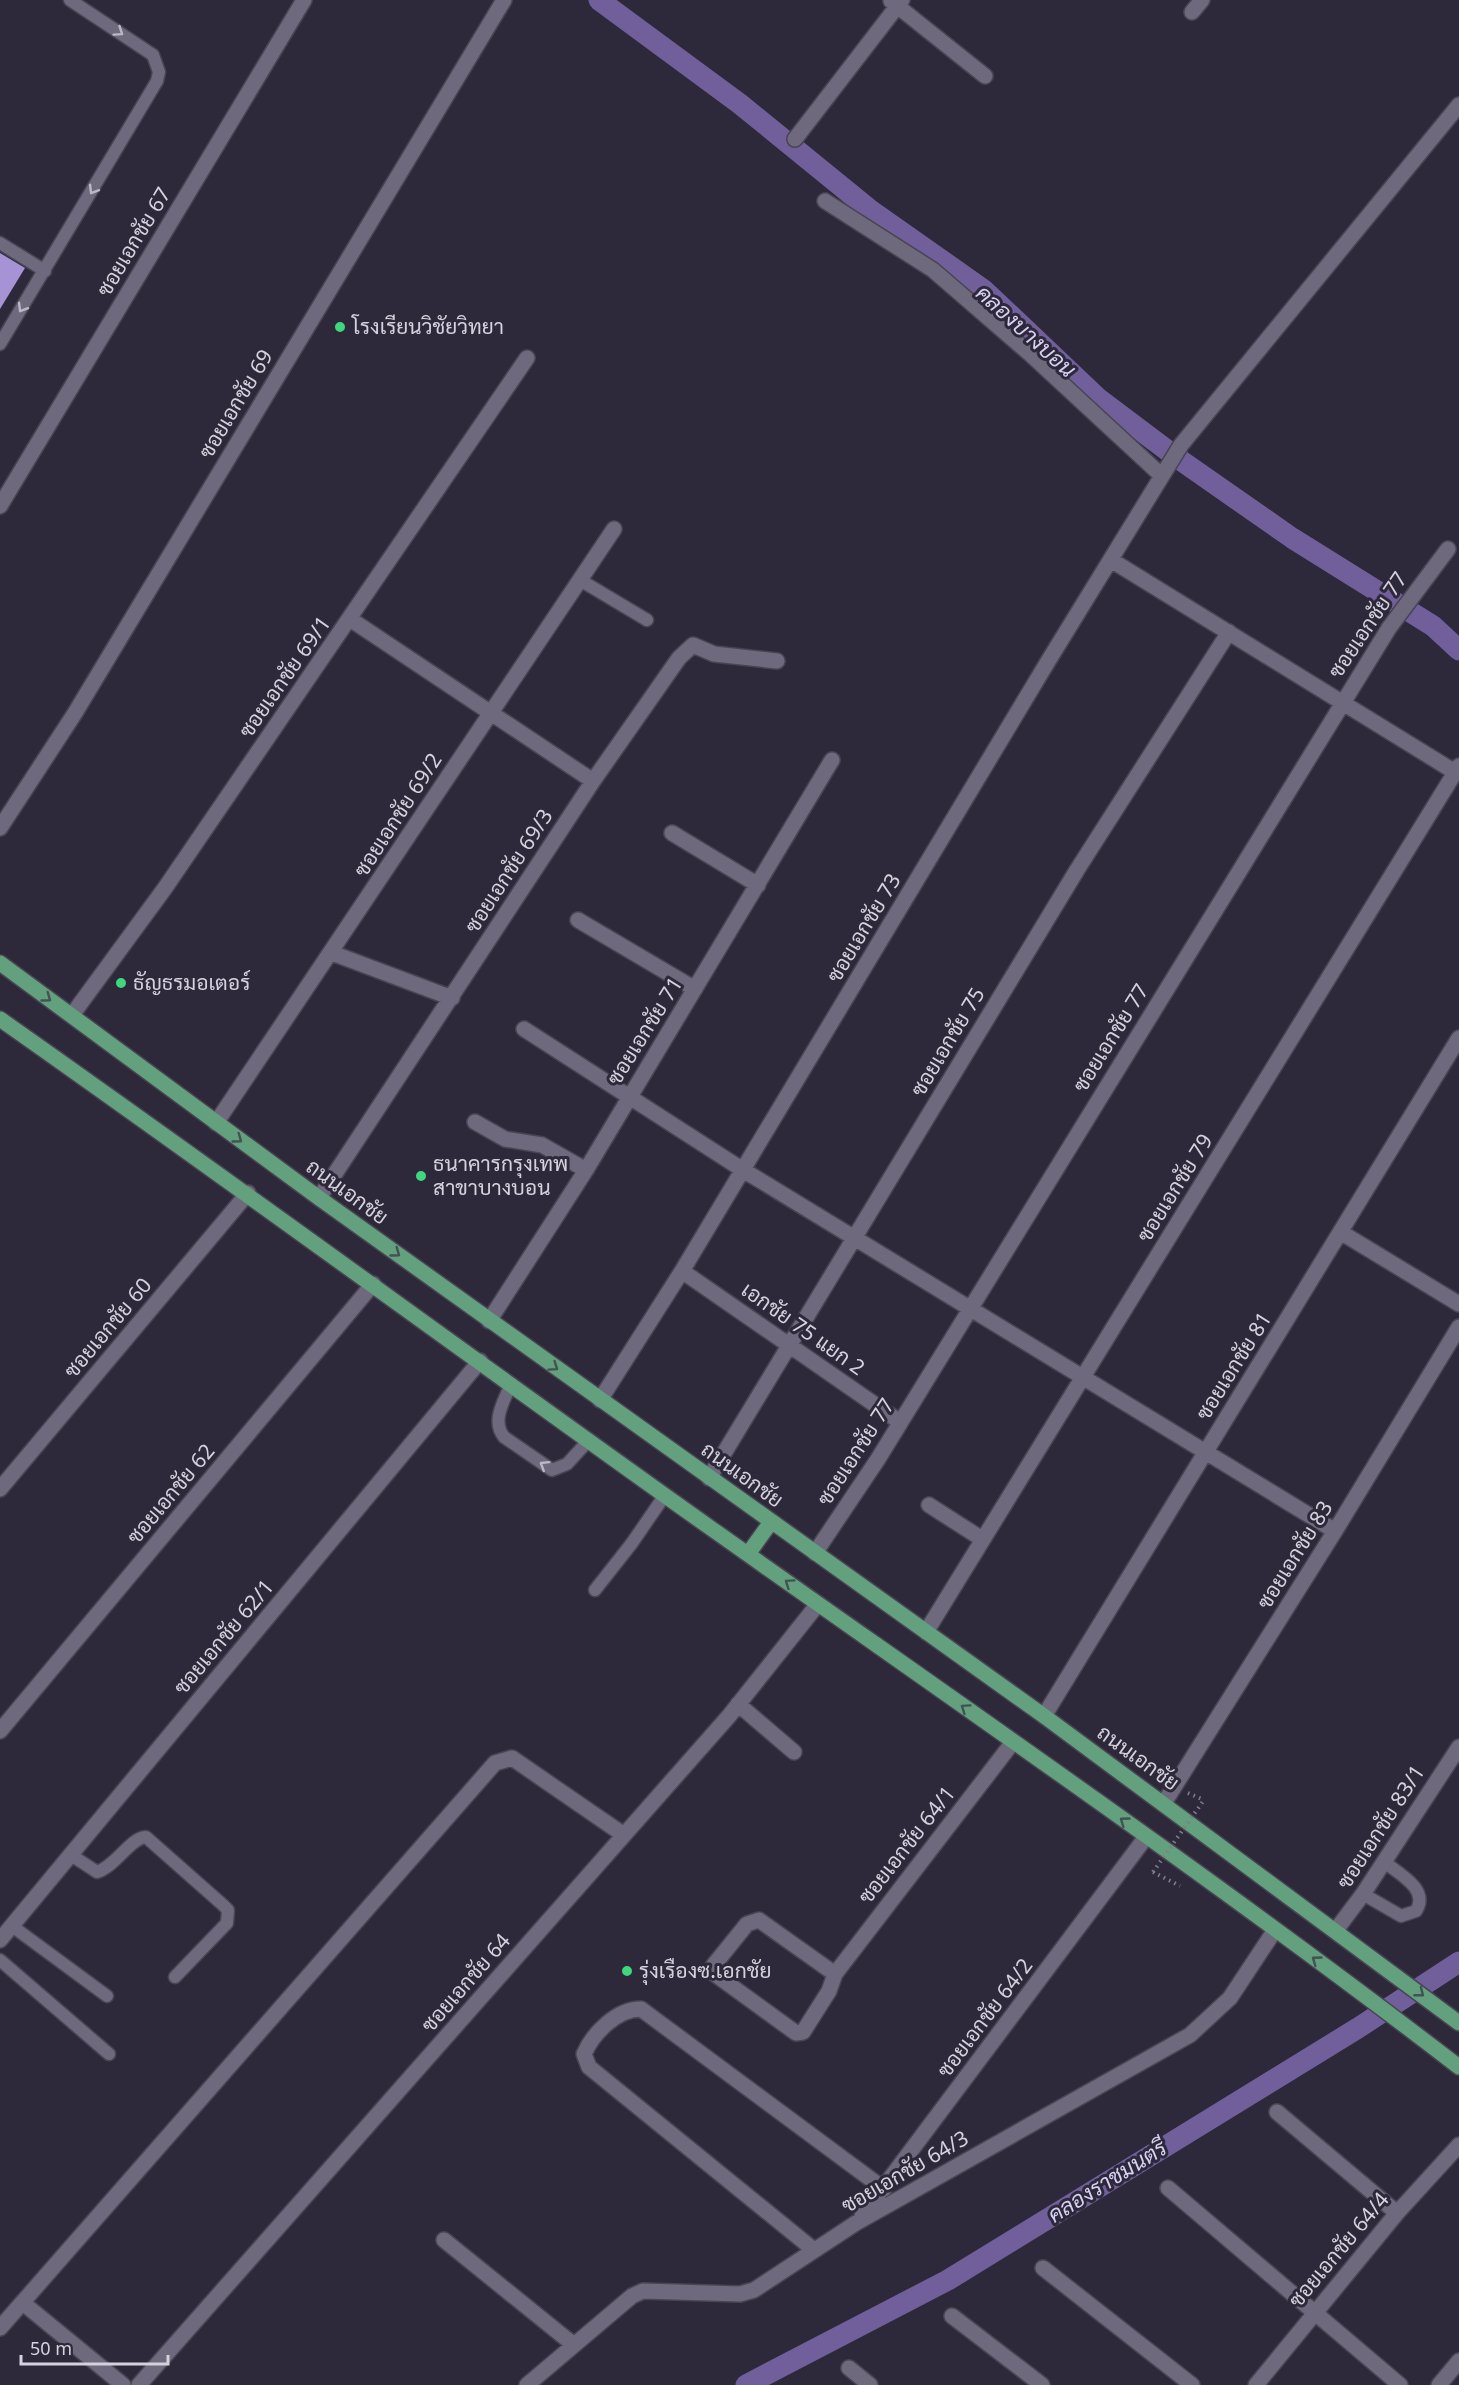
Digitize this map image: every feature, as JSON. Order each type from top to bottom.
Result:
[{"type":"main road","name":"ถนนเอกชัย","points":[[0,963],[489,1321],[1164,1803],[1454,2019]]},
{"type":"main road","points":[[0,1019],[248,1193],[665,1495],[1146,1837],[1459,2067]]},
{"type":"main road","points":[[748,1554],[771,1522]]},
{"type":"street","name":"ซอยเอกชัย 67","points":[[0,506],[304,0]]},
{"type":"street","name":"ซอยเอกชัย 69","points":[[0,828],[75,712],[504,0]]},
{"type":"street","points":[[795,140],[897,2],[985,76]]},
{"type":"street","name":"ซอยเอกชัย 73","points":[[600,1400],[682,1271],[1181,445],[1459,105]]},
{"type":"street","points":[[825,201],[933,270],[1029,353],[1162,476]]},
{"type":"street","name":"ซอยเอกชัย 69/1","points":[[72,1015],[165,888],[527,358]]},
{"type":"street","name":"ซอยเอกชัย 69/2","points":[[216,1123],[614,529]]},
{"type":"street","name":"ซอยเอกชัย 77","points":[[815,1553],[900,1422],[1342,702],[1389,628],[1448,549]]},
{"type":"street","points":[[1111,561],[1342,702],[1457,769]]},
{"type":"street","points":[[350,619],[593,781]]},
{"type":"street","name":"ซอยเอกชัย 75","points":[[709,1478],[1077,870],[1229,632]]},
{"type":"street","name":"ซอยเอกชัย 69/3","points":[[319,1198],[593,781],[690,646],[731,657],[777,661]]},
{"type":"street","name":"ซอยเอกชัย 71","points":[[489,1321],[586,1170],[832,760]]},
{"type":"street","name":"ซอยเอกชัย 79","points":[[926,1632],[1457,769]]},
{"type":"street","points":[[672,833],[758,885]]},
{"type":"street","points":[[578,920],[695,989]]},
{"type":"street","points":[[332,953],[452,998]]},
{"type":"street","points":[[524,1029],[743,1170],[970,1306],[1335,1531]]},
{"type":"street","name":"ซอยเอกชัย 81","points":[[1044,1716],[1342,1233],[1459,1038]]},
{"type":"street","points":[[475,1122],[505,1139],[542,1145],[586,1170]]},
{"type":"street","name":"ซอยเอกชัย 60","points":[[0,1489],[248,1193]]},
{"type":"street","points":[[1342,1233],[1459,1304]]},
{"type":"street","name":"เอกชัย 75 แยก 2","points":[[682,1271],[900,1422]]},
{"type":"street","name":"ซอยเอกชัย 62","points":[[0,1731],[373,1284]]},
{"type":"street","name":"ซอยเอกชัย 83","points":[[1164,1803],[1335,1531],[1459,1327]]},
{"type":"street","name":"ซอยเอกชัย 62/1","points":[[0,1940],[480,1362]]},
{"type":"street","points":[[930,1505],[982,1539]]},
{"type":"street","name":"ซอยเอกชัย 64","points":[[139,2385],[738,1704],[818,1604]]},
{"type":"street","points":[[738,1704],[794,1752]]},
{"type":"street","name":"ซอยเอกชัย 64/1","points":[[835,1974],[759,1920],[747,1924],[713,1966],[712,1972],[796,2033],[808,2027],[829,1991],[835,1974],[1012,1742]]},
{"type":"street","name":"ซอยเอกชัย 83/1","points":[[1336,1930],[1363,1894],[1459,1747]]},
{"type":"street","points":[[0,2328],[495,1763],[512,1758],[624,1835]]},
{"type":"street","name":"ซอยเอกชัย 64/2","points":[[856,2223],[884,2189],[1146,1837]]},
{"type":"street","name":"ซอยเอกชัย 64/3","points":[[527,2385],[632,2296],[643,2291],[740,2294],[754,2290],[856,2223],[1190,2035],[1230,1998],[1275,1930]]},
{"type":"street","points":[[814,2250],[589,2067],[584,2054],[589,2043],[620,2013],[641,2009],[884,2189]]},
{"type":"street","points":[[1276,2112],[1397,2213]]},
{"type":"street","name":"ซอยเอกชัย 64/4","points":[[1256,2385],[1313,2312],[1397,2213],[1459,2145]]},
{"type":"street","points":[[1168,2188],[1400,2385]]},
{"type":"street","points":[[444,2240],[574,2345]]},
{"type":"street","points":[[1043,2268],[1191,2385]]},
{"type":"street","points":[[23,2303],[123,2385]]},
{"type":"street","points":[[952,2316],[1024,2380],[1042,2385]]},
{"type":"street","points":[[1439,2385],[1457,2367]]},
{"type":"street","points":[[849,2368],[870,2385]]},
{"type":"lane","points":[[0,344],[157,81],[159,72],[153,55],[70,0]]},
{"type":"lane","points":[[0,243],[45,271]]},
{"type":"lane","points":[[580,580],[647,620]]},
{"type":"lane","points":[[511,1384],[497,1421],[498,1430],[504,1437],[552,1470],[567,1464],[589,1440]]},
{"type":"lane","points":[[595,1590],[632,1543],[665,1495]]},
{"type":"lane","points":[[71,1855],[97,1872],[108,1868],[136,1840],[146,1837],[224,1905],[228,1910],[227,1923],[175,1977]]},
{"type":"lane","points":[[1363,1894],[1401,1916],[1416,1911],[1421,1903],[1421,1895],[1416,1888],[1383,1861]]},
{"type":"lane","points":[[12,1926],[107,1996]]},
{"type":"lane","points":[[0,1960],[109,2054]]},
{"type":"path","points":[[1180,1886],[1153,1872],[1204,1800],[1182,1790]]},
{"type":"building","points":[[0,253],[25,268],[0,309]]},
{"type":"waterway","name":"คลองบางบอน","points":[[599,0],[740,104],[869,209],[984,290],[1099,399],[1176,457],[1292,538],[1433,626],[1459,650]]},
{"type":"waterway","name":"คลองราชมนตรี","points":[[746,2385],[948,2280],[1358,2028],[1459,1962]]},
{"type":"place","name":"โรงเรียนวิชัยวิทยา","points":[[340,327]]},
{"type":"place","name":"ธัญธรมอเตอร์","points":[[121,983]]},
{"type":"place","name":"ธนาคารกรุงเทพ สาขาบางบอน","points":[[421,1176]]},
{"type":"place","name":"รุ่งเรืองซ.เอกชัย","points":[[627,1971]]}]
